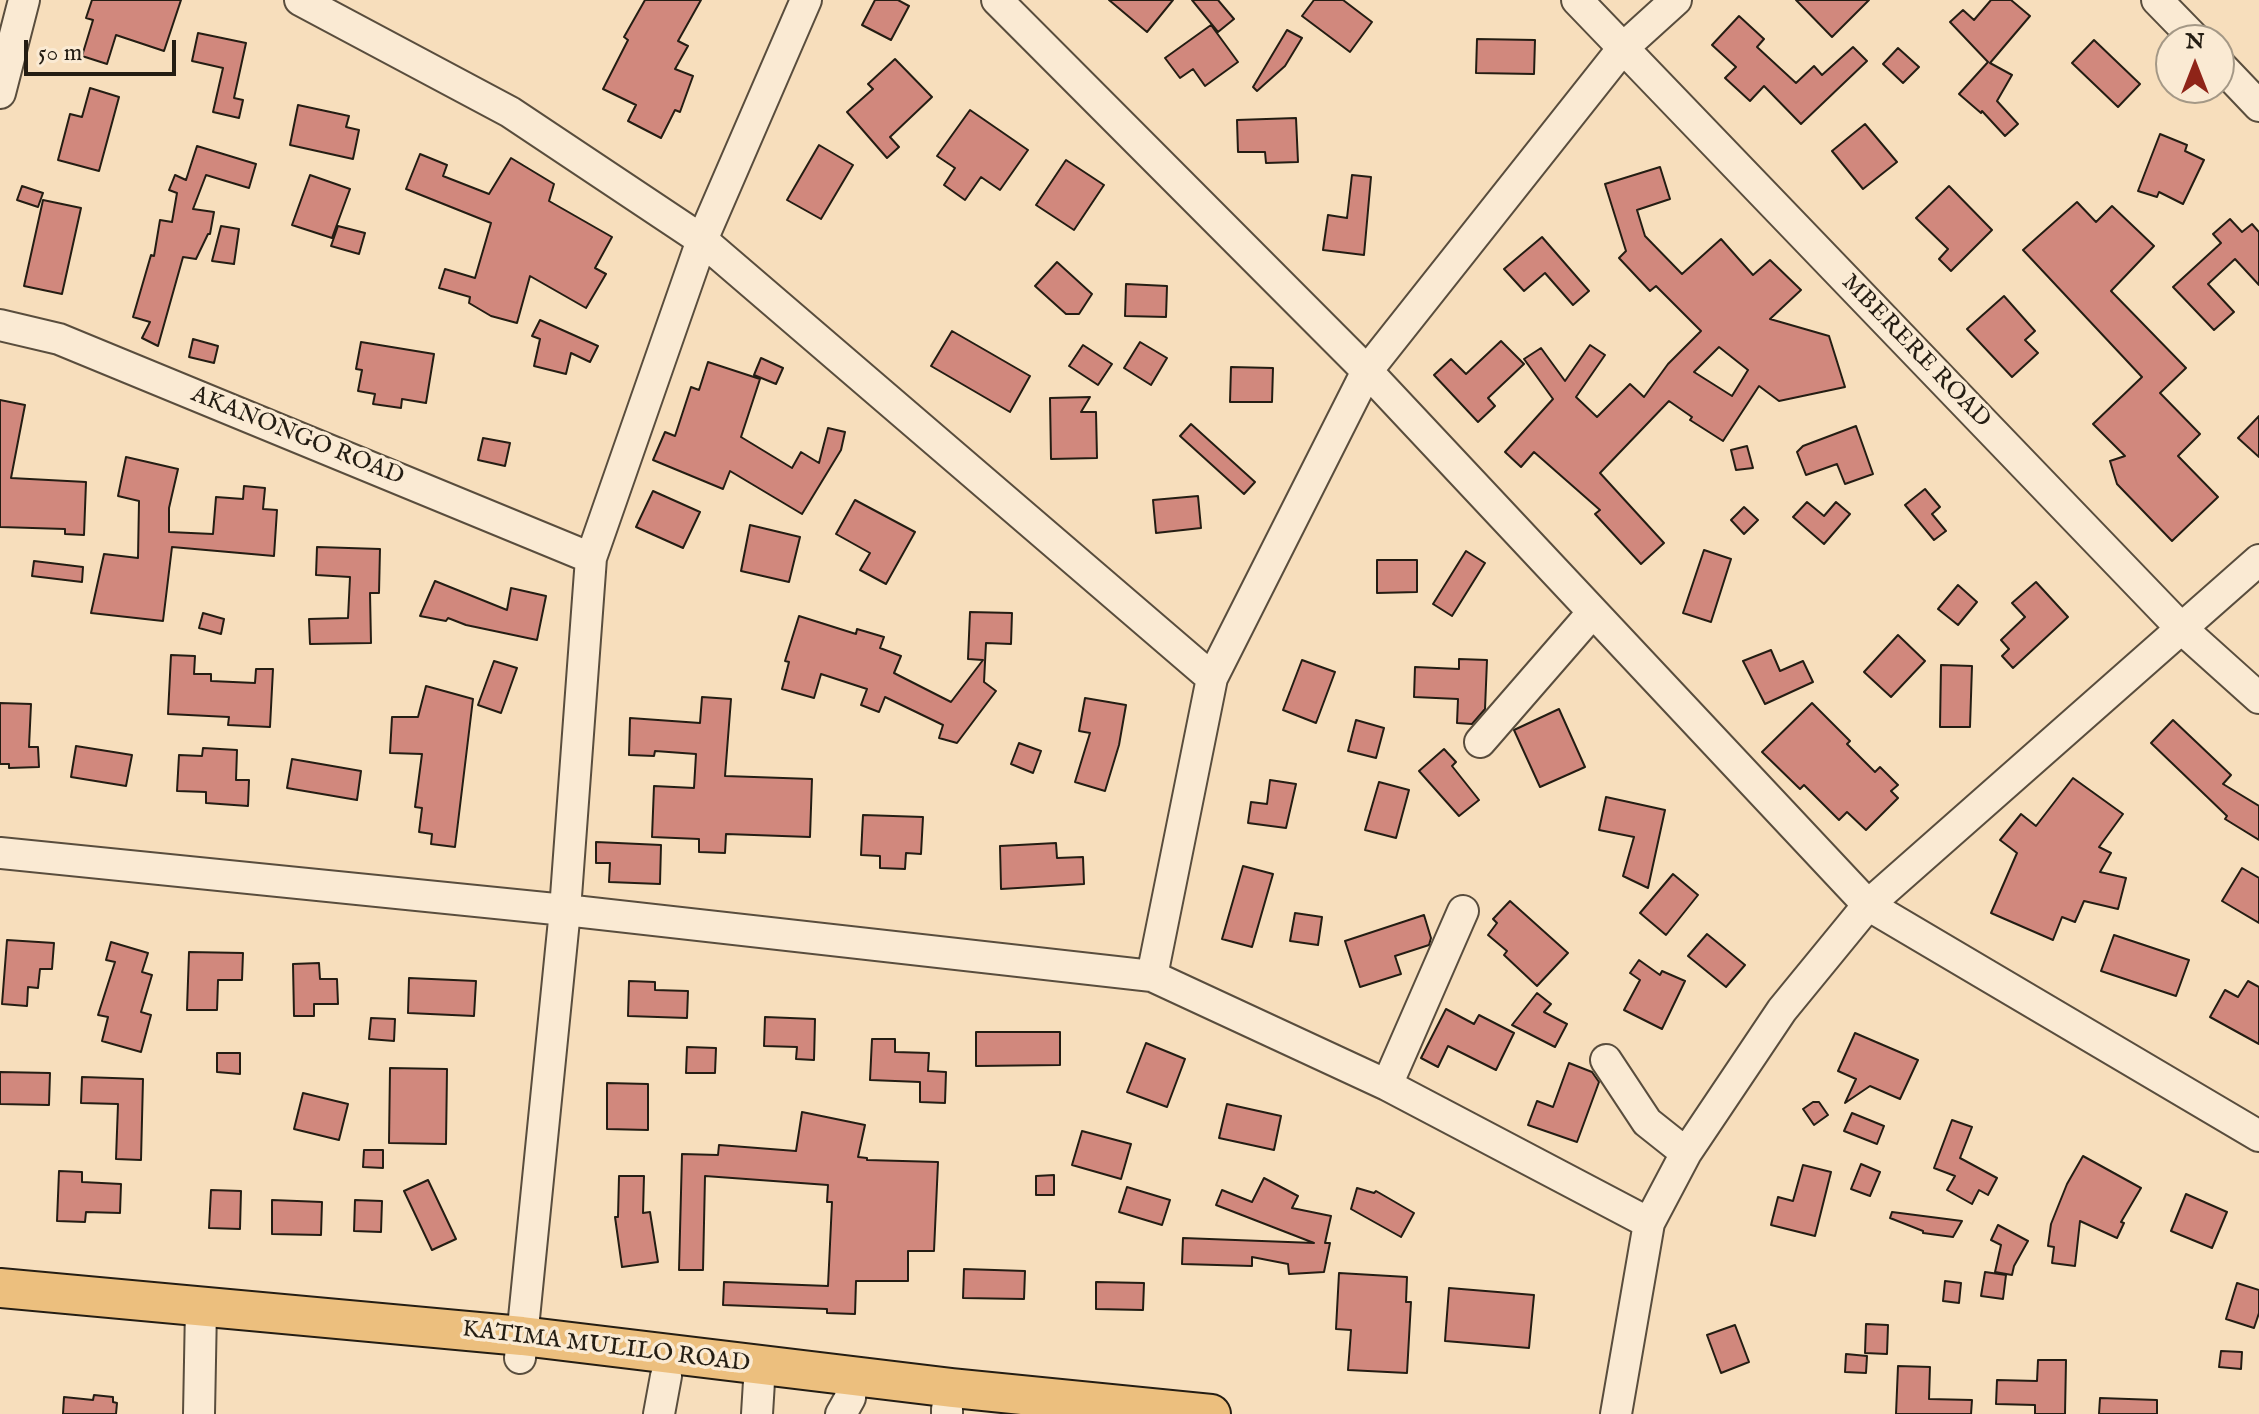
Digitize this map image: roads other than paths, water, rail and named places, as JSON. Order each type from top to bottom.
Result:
[{"type":"main road","name":"KATIMA MULILO ROAD","points":[[0,1288],[201,1319]]},
{"type":"main road","name":"KATIMA MULILO ROAD","points":[[0,1310],[201,1319],[521,1347],[759,1389]]},
{"type":"main road","name":"KATIMA MULILO ROAD","points":[[521,1347],[666,1376],[759,1389],[1211,1414]]},
{"type":"main road","name":"KATIMA MULILO ROAD","points":[[848,1396],[947,1412],[995,1414]]},
{"type":"street","points":[[0,93],[24,0]]},
{"type":"street","points":[[300,0],[510,112],[702,240],[1212,678]]},
{"type":"street","points":[[521,1347],[565,910],[591,558],[702,240],[806,0]]},
{"type":"street","points":[[997,0],[1367,371],[1868,905],[2259,1136]]},
{"type":"street","name":"MBERERE ROAD","points":[[1577,0],[2181,628],[2259,698]]},
{"type":"street","points":[[1152,976],[1212,678],[1367,371],[1623,48],[1676,0]]},
{"type":"street","points":[[2157,0],[2180,24]]},
{"type":"street","points":[[2235,81],[2259,106]]},
{"type":"street","name":"AKANONGO ROAD","points":[[0,325],[59,339],[591,558]]},
{"type":"street","points":[[1616,1414],[1649,1223],[1686,1153],[1782,1010],[1868,905],[2259,560]]},
{"type":"street","points":[[1480,742],[1593,612]]},
{"type":"street","points":[[0,853],[565,910],[1152,976],[1387,1085],[1649,1223]]},
{"type":"street","points":[[1387,1085],[1463,911]]},
{"type":"street","points":[[1606,1060],[1647,1122],[1686,1153]]},
{"type":"street","points":[[199,1414],[201,1319]]},
{"type":"street","points":[[659,1414],[666,1376]]}]
